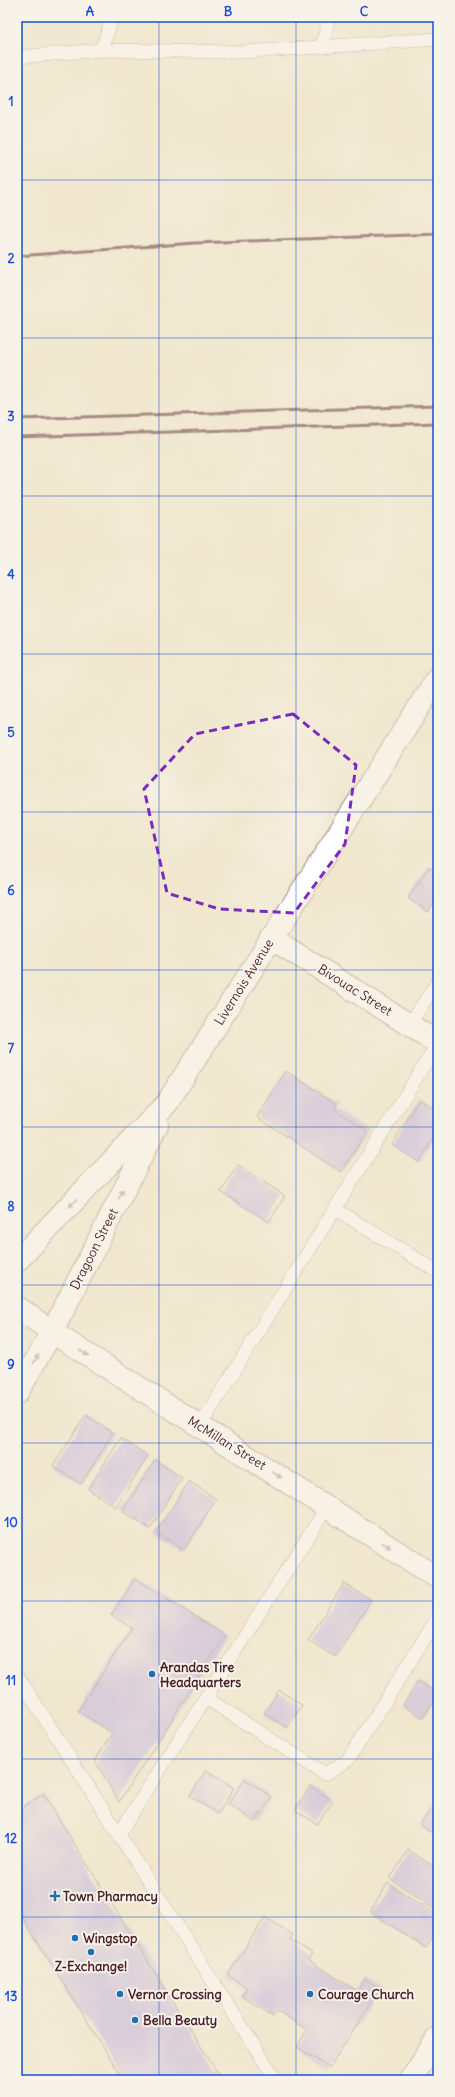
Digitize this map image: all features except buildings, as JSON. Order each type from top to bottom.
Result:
[{"type":"main road","name":"Livernois Avenue","points":[[17,1261],[167,1103],[438,677]]},
{"type":"main road","name":"Bivouac Street","points":[[272,938],[438,1043]]},
{"type":"main road","name":"Dragoon Street","points":[[17,1393],[52,1332],[167,1103]]},
{"type":"main road","name":"McMillan Street","points":[[17,1307],[52,1332],[438,1578]]},
{"type":"main road","points":[[411,2080],[438,2037]]},
{"type":"lane","points":[[101,50],[113,17]]},
{"type":"lane","points":[[322,47],[329,17]]},
{"type":"lane","points":[[17,57],[101,50],[244,52],[438,39]]},
{"type":"lane","points":[[409,1024],[438,981]]},
{"type":"lane","points":[[200,1426],[438,1043]]},
{"type":"lane","points":[[335,1209],[438,1272]]},
{"type":"lane","points":[[119,1834],[327,1507]]},
{"type":"lane","points":[[206,1698],[325,1774],[348,1760],[438,1617]]},
{"type":"lane","points":[[17,1703],[20,1679]]},
{"type":"lane","points":[[20,1679],[276,2080]]},
{"type":"highlighted area","points":[[293,714],[356,765],[345,844],[294,913],[219,909],[167,893],[144,789],[195,734]]},
{"type":"railway","points":[[17,256],[195,243],[438,234]]},
{"type":"railway","points":[[17,419],[438,406]]},
{"type":"railway","points":[[17,437],[438,423]]},
{"type":"place","name":"Arandas Tire Headquarters","points":[[152,1674]]},
{"type":"place","name":"Town Pharmacy","points":[[55,1896]]},
{"type":"place","name":"Wingstop","points":[[75,1938]]},
{"type":"place","name":"Z-Exchange!","points":[[91,1952]]},
{"type":"place","name":"Vernor Crossing","points":[[120,1994]]},
{"type":"place","name":"Courage Church","points":[[310,1994]]},
{"type":"place","name":"Bella Beauty","points":[[135,2020]]}]
